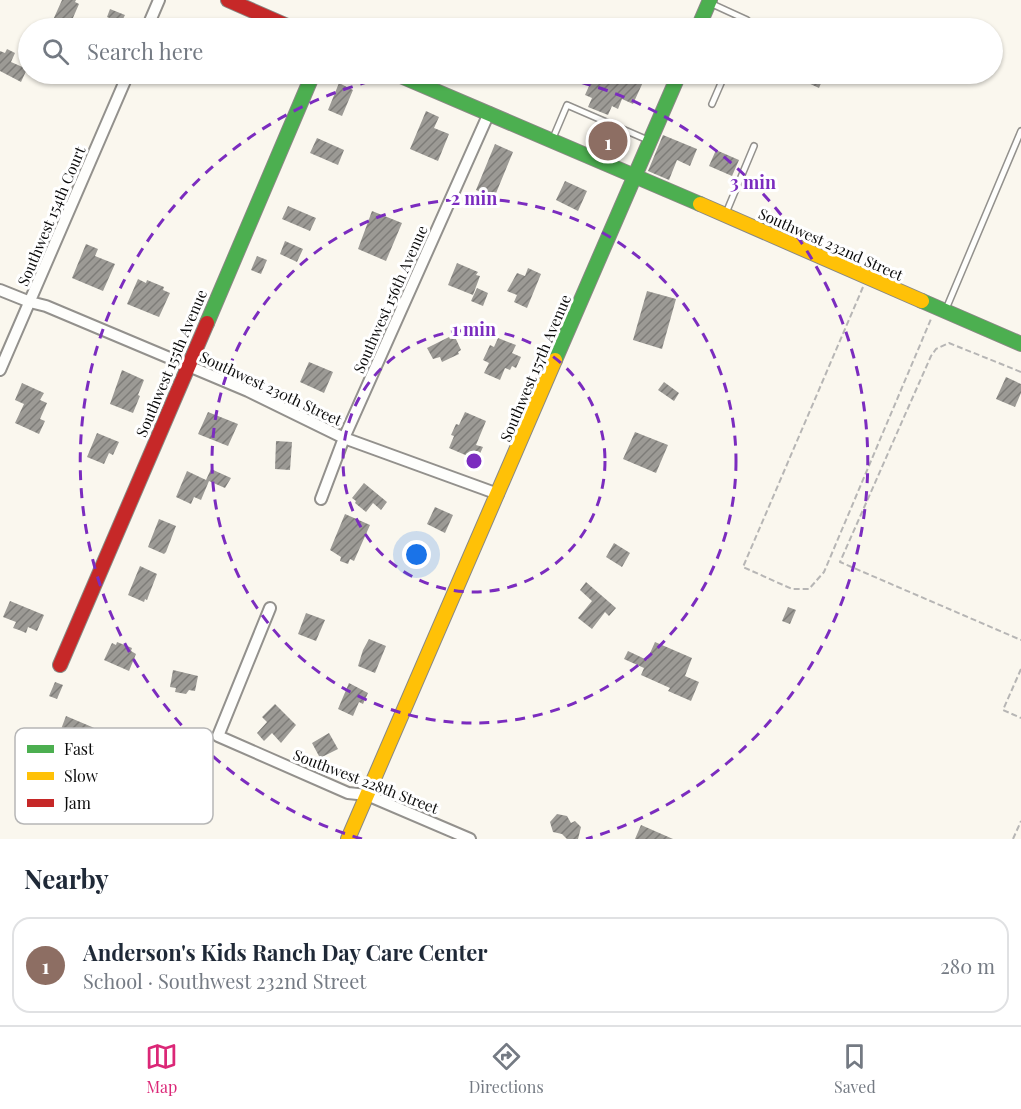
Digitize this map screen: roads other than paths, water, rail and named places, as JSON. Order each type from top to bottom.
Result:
[{"type":"street","points":[[151,18],[159,0]]},
{"type":"street","points":[[228,0],[269,18]]},
{"type":"street","points":[[702,18],[709,1]]},
{"type":"street","name":"Southwest 154th Court","points":[[0,370],[124,84]]},
{"type":"street","name":"Southwest 155th Avenue","points":[[60,665],[309,84]]},
{"type":"street","name":"Southwest 232nd Street","points":[[420,84],[1021,344]]},
{"type":"street","name":"Southwest 157th Avenue","points":[[348,839],[675,84]]},
{"type":"street","name":"Southwest 156th Avenue","points":[[321,499],[344,438],[489,113]]},
{"type":"street","name":"Southwest 230th Street","points":[[0,290],[46,306],[248,392],[344,438],[498,494]]},
{"type":"street","name":"Southwest 228th Street","points":[[270,608],[218,736],[348,794],[367,795],[470,839]]},
{"type":"lane","points":[[709,1],[743,18]]},
{"type":"lane","points":[[712,104],[721,84]]},
{"type":"lane","points":[[552,140],[567,105],[650,142]]},
{"type":"lane","points":[[940,310],[1021,131]]},
{"type":"lane","points":[[725,215],[754,146]]},
{"type":"place","name":"Anderson's Kids Ranch Day Care Center","points":[[608,141]]}]
